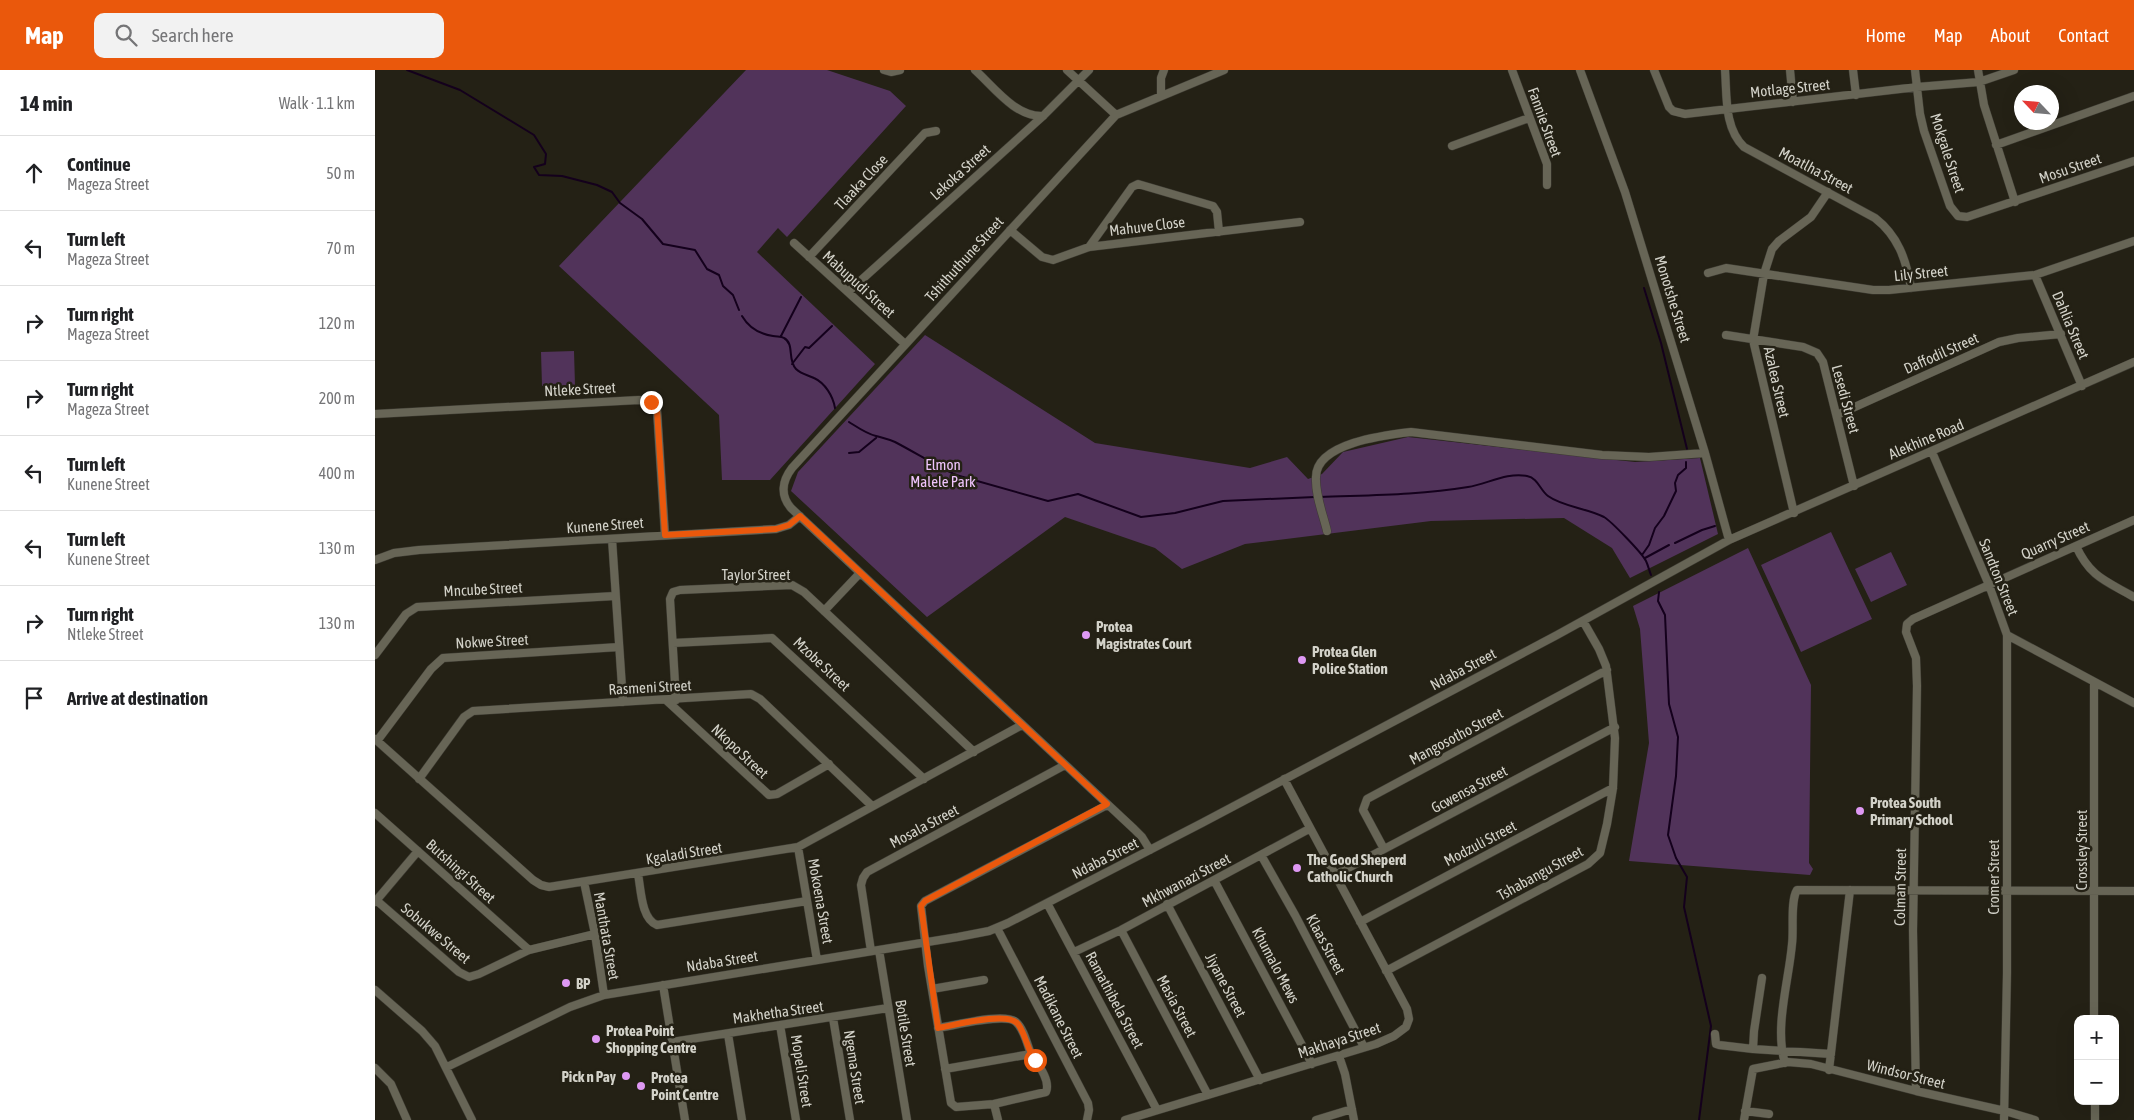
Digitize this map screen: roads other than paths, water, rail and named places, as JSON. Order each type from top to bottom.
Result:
[{"type":"street","points":[[884,70],[891,72],[900,70]]},
{"type":"street","points":[[975,70],[1015,107],[1030,114],[1043,116]]},
{"type":"street","points":[[1067,70],[1116,114]]},
{"type":"street","name":"Lekoka Street","points":[[848,292],[1043,116],[1089,70]]},
{"type":"street","points":[[1161,95],[1161,78],[1164,70]]},
{"type":"street","name":"Tshithuthune Street","points":[[800,516],[786,501],[783,488],[785,479],[905,344],[1116,114],[1214,72],[1224,70]]},
{"type":"street","name":"Fannie Street","points":[[1512,70],[1547,164],[1547,185]]},
{"type":"street","name":"Monotshe Street","points":[[1580,70],[1625,192],[1705,453],[1729,540]]},
{"type":"street","name":"Motlage Street","points":[[1654,70],[1666,101],[1673,111],[1685,114],[1917,87],[1979,82],[2013,70]]},
{"type":"street","name":"Moatlha Street","points":[[1725,70],[1731,129],[1734,136],[1744,147],[1875,218],[1885,226],[1907,262],[1911,288]]},
{"type":"street","points":[[1790,70],[1793,102]]},
{"type":"street","points":[[1853,70],[1856,95]]},
{"type":"street","name":"Mokgale Street","points":[[1915,70],[1924,132],[1950,206],[1955,214]]},
{"type":"street","points":[[1978,70],[1979,82],[1996,145],[2015,202]]},
{"type":"street","points":[[1996,145],[2134,96]]},
{"type":"street","points":[[1452,146],[1529,118]]},
{"type":"street","name":"Tlaaka Close","points":[[809,257],[925,133],[936,131]]},
{"type":"street","name":"Mosu Street","points":[[1955,214],[1967,217],[2134,161]]},
{"type":"street","points":[[1089,247],[1132,187],[1138,184],[1213,206],[1217,212],[1219,232]]},
{"type":"street","name":"Azalea Street","points":[[1794,513],[1753,340],[1763,274],[1772,248],[1779,240],[1811,217],[1828,192]]},
{"type":"street","name":"Mahuve Close","points":[[1010,230],[1042,257],[1059,260],[1089,247],[1300,222]]},
{"type":"street","name":"Lily Street","points":[[1708,273],[1726,268],[1873,290],[1911,288],[2035,275],[2134,241]]},
{"type":"street","name":"Mabupudi Street","points":[[794,243],[905,344]]},
{"type":"street","name":"Dahlia Street","points":[[2035,275],[2082,386]]},
{"type":"street","name":"Daffodil Street","points":[[1837,415],[1999,342],[2061,334]]},
{"type":"street","name":"Lesedi Street","points":[[1726,335],[1803,347],[1817,352],[1823,362],[1854,486]]},
{"type":"street","name":"Alekhine Road","points":[[1729,540],[2134,362]]},
{"type":"street","name":"Ntleke Street","points":[[375,414],[639,400],[650,401],[657,410],[665,535]]},
{"type":"street","points":[[1327,531],[1316,487],[1318,466],[1320,462],[1335,452],[1353,443],[1411,432],[1602,455],[1649,457],[1705,453]]},
{"type":"street","name":"Sandton Street","points":[[1932,452],[1989,585],[2007,635],[2134,703]]},
{"type":"street","points":[[800,516],[1139,834],[1149,850]]},
{"type":"street","name":"Kunene Street","points":[[375,560],[403,551],[776,529],[789,525],[800,516]]},
{"type":"street","name":"Quarry Street","points":[[1907,624],[1913,619],[2134,520]]},
{"type":"street","points":[[612,539],[623,702]]},
{"type":"street","name":"Ndaba Street","points":[[447,1067],[580,1003],[604,994],[875,951],[997,928],[1583,621],[1729,540]]},
{"type":"street","points":[[2076,546],[2085,565],[2094,574],[2134,597]]},
{"type":"street","points":[[824,611],[860,573]]},
{"type":"street","name":"Taylor Street","points":[[676,700],[670,598],[673,592],[677,590],[793,585],[799,588],[824,611],[974,752]]},
{"type":"street","name":"Mncube Street","points":[[375,655],[404,616],[417,606],[615,596]]},
{"type":"street","name":"Tshabangu Street","points":[[1386,971],[1595,859],[1603,844],[1613,788],[1615,727],[1607,670],[1599,648],[1583,621]]},
{"type":"street","name":"Colman Street","points":[[1907,624],[1906,632],[1914,650],[1917,668],[1914,891],[1916,1092]]},
{"type":"street","name":"Cromer Street","points":[[2004,1120],[2007,889],[2007,635]]},
{"type":"street","name":"Mzobe Street","points":[[673,643],[772,638],[924,779]]},
{"type":"street","name":"Nokwe Street","points":[[376,740],[443,658],[619,647]]},
{"type":"street","name":"Mangosotho Street","points":[[1384,849],[1363,810],[1367,800],[1607,670]]},
{"type":"street","name":"Crossley Street","points":[[2094,682],[2095,1015]]},
{"type":"street","name":"Rasmeni Street","points":[[419,779],[469,712],[754,695],[872,806]]},
{"type":"street","name":"Nkopo Street","points":[[666,700],[769,795],[777,794],[829,764]]},
{"type":"street","name":"Kgaladi Street","points":[[376,740],[541,885],[549,887],[798,847],[1023,725]]},
{"type":"street","name":"Gcwensa Street","points":[[1335,875],[1615,727]]},
{"type":"street","name":"Mosala Street","points":[[875,951],[861,885],[867,872],[1065,765]]},
{"type":"street","name":"Makhaya Street","points":[[1125,1120],[1339,1056],[1394,1036],[1404,1029],[1409,1022],[1408,1011],[1309,829],[1284,779]]},
{"type":"street","name":"Modzuli Street","points":[[1360,922],[1613,788]]},
{"type":"street","points":[[938,1028],[1009,1018],[1016,1022],[1045,1079],[1048,1088],[1046,1092],[994,1104],[953,1106],[950,1099],[938,1028],[920,910],[924,902],[1107,804]]},
{"type":"street","name":"Butshingi Street","points":[[375,813],[529,950]]},
{"type":"street","name":"Mkhwanazi Street","points":[[1074,952],[1121,930],[1309,829]]},
{"type":"street","name":"Mokoena Street","points":[[798,847],[817,960]]},
{"type":"street","points":[[376,901],[418,851]]},
{"type":"street","name":"Klaas Street","points":[[1261,855],[1365,1047]]},
{"type":"street","points":[[638,874],[647,916],[651,922],[657,925],[807,901]]},
{"type":"street","name":"Khumalo Mews","points":[[1214,880],[1313,1064]]},
{"type":"street","name":"Manthata Street","points":[[584,882],[595,934],[604,994]]},
{"type":"street","points":[[1785,1063],[1781,1050],[1785,990],[1792,946],[1794,896],[1797,890],[1914,891],[2007,889],[2134,891]]},
{"type":"street","points":[[1829,1070],[1850,890]]},
{"type":"street","name":"Sobukwe Street","points":[[376,901],[459,972],[469,977],[529,950],[595,934]]},
{"type":"street","name":"Ramathibela Street","points":[[1047,903],[1157,1110]]},
{"type":"street","name":"Jiyane Street","points":[[1167,904],[1260,1080]]},
{"type":"street","name":"Madikane Street","points":[[997,928],[1088,1103],[1087,1120]]},
{"type":"street","name":"Masia Street","points":[[1121,930],[1208,1095]]},
{"type":"street","name":"Botile Street","points":[[875,951],[889,1008],[907,1120]]},
{"type":"street","points":[[1753,1049],[1762,978]]},
{"type":"street","points":[[932,989],[984,980]]},
{"type":"street","points":[[663,985],[685,1120]]},
{"type":"street","points":[[375,990],[435,1046],[472,1120]]},
{"type":"street","name":"Makhetha Street","points":[[672,1042],[889,1008]]},
{"type":"street","name":"Ngema Street","points":[[833,1018],[850,1120]]},
{"type":"street","name":"Mopeli Street","points":[[781,1026],[796,1120]]},
{"type":"street","points":[[728,1034],[742,1120]]},
{"type":"street","points":[[1715,1034],[1716,1044],[1719,1045],[1817,1055],[1831,1054]]},
{"type":"street","points":[[945,1069],[1031,1054]]},
{"type":"street","points":[[1339,1056],[1345,1074],[1354,1120]]},
{"type":"street","name":"Windsor Street","points":[[1745,1111],[1752,1070],[1756,1067],[1785,1063],[1811,1064],[1916,1092],[2005,1111],[2035,1120]]},
{"type":"street","points":[[375,1068],[391,1084],[407,1120]]},
{"type":"street","points":[[994,1104],[998,1120]]},
{"type":"street","points":[[2095,1105],[2095,1120]]},
{"type":"street","points":[[1316,1120],[1352,1109]]},
{"type":"street","points":[[1744,1120],[1745,1111],[1769,1114]]},
{"type":"waterway","points":[[407,70],[460,90],[534,135],[546,154],[545,164],[534,167],[539,175],[562,176],[597,185],[612,192],[620,203],[642,219],[663,244],[695,250],[707,269],[719,275],[723,286],[733,295],[739,310]]},
{"type":"waterway","points":[[1644,288],[1661,343],[1687,449]]},
{"type":"waterway","points":[[781,336],[801,297]]},
{"type":"waterway","points":[[742,316],[751,327],[759,332],[784,338],[789,344],[793,365],[800,372],[822,383],[830,395],[835,408]]},
{"type":"waterway","points":[[792,364],[805,347],[809,348],[832,326]]},
{"type":"waterway","points":[[849,422],[869,434],[895,442],[956,475],[1048,501],[1078,494],[1141,517],[1175,513],[1223,501],[1315,497]]},
{"type":"waterway","points":[[849,453],[859,452],[876,438]]},
{"type":"waterway","points":[[1642,555],[1676,491],[1675,483],[1678,475],[1686,468],[1686,462]]},
{"type":"waterway","points":[[1320,497],[1431,492],[1475,486],[1505,477],[1527,476],[1534,479],[1545,494],[1554,500],[1597,514],[1608,520],[1643,557],[1651,575]]},
{"type":"waterway","points":[[1675,543],[1715,526]]},
{"type":"waterway","points":[[1645,558],[1669,545]]},
{"type":"waterway","points":[[1659,592],[1658,601],[1665,615],[1669,704],[1678,737],[1676,776],[1668,835],[1676,858],[1687,877],[1684,907],[1711,1026],[1699,1120]]},
{"type":"place","name":"Protea Magistrates Court","points":[[1086,635]]},
{"type":"place","name":"Protea Glen Police Station","points":[[1302,660]]},
{"type":"place","name":"Protea South Primary School","points":[[1860,811]]},
{"type":"place","name":"The Good Sheperd Catholic Church","points":[[1297,868]]},
{"type":"place","name":"BP","points":[[566,983]]},
{"type":"place","name":"Protea Point Shopping Centre","points":[[596,1039]]},
{"type":"place","name":"Pick n Pay","points":[[626,1076]]},
{"type":"place","name":"Protea Point Centre","points":[[641,1086]]},
{"type":"park label","name":"Elmon Malele Park","points":[[943,472]]}]
